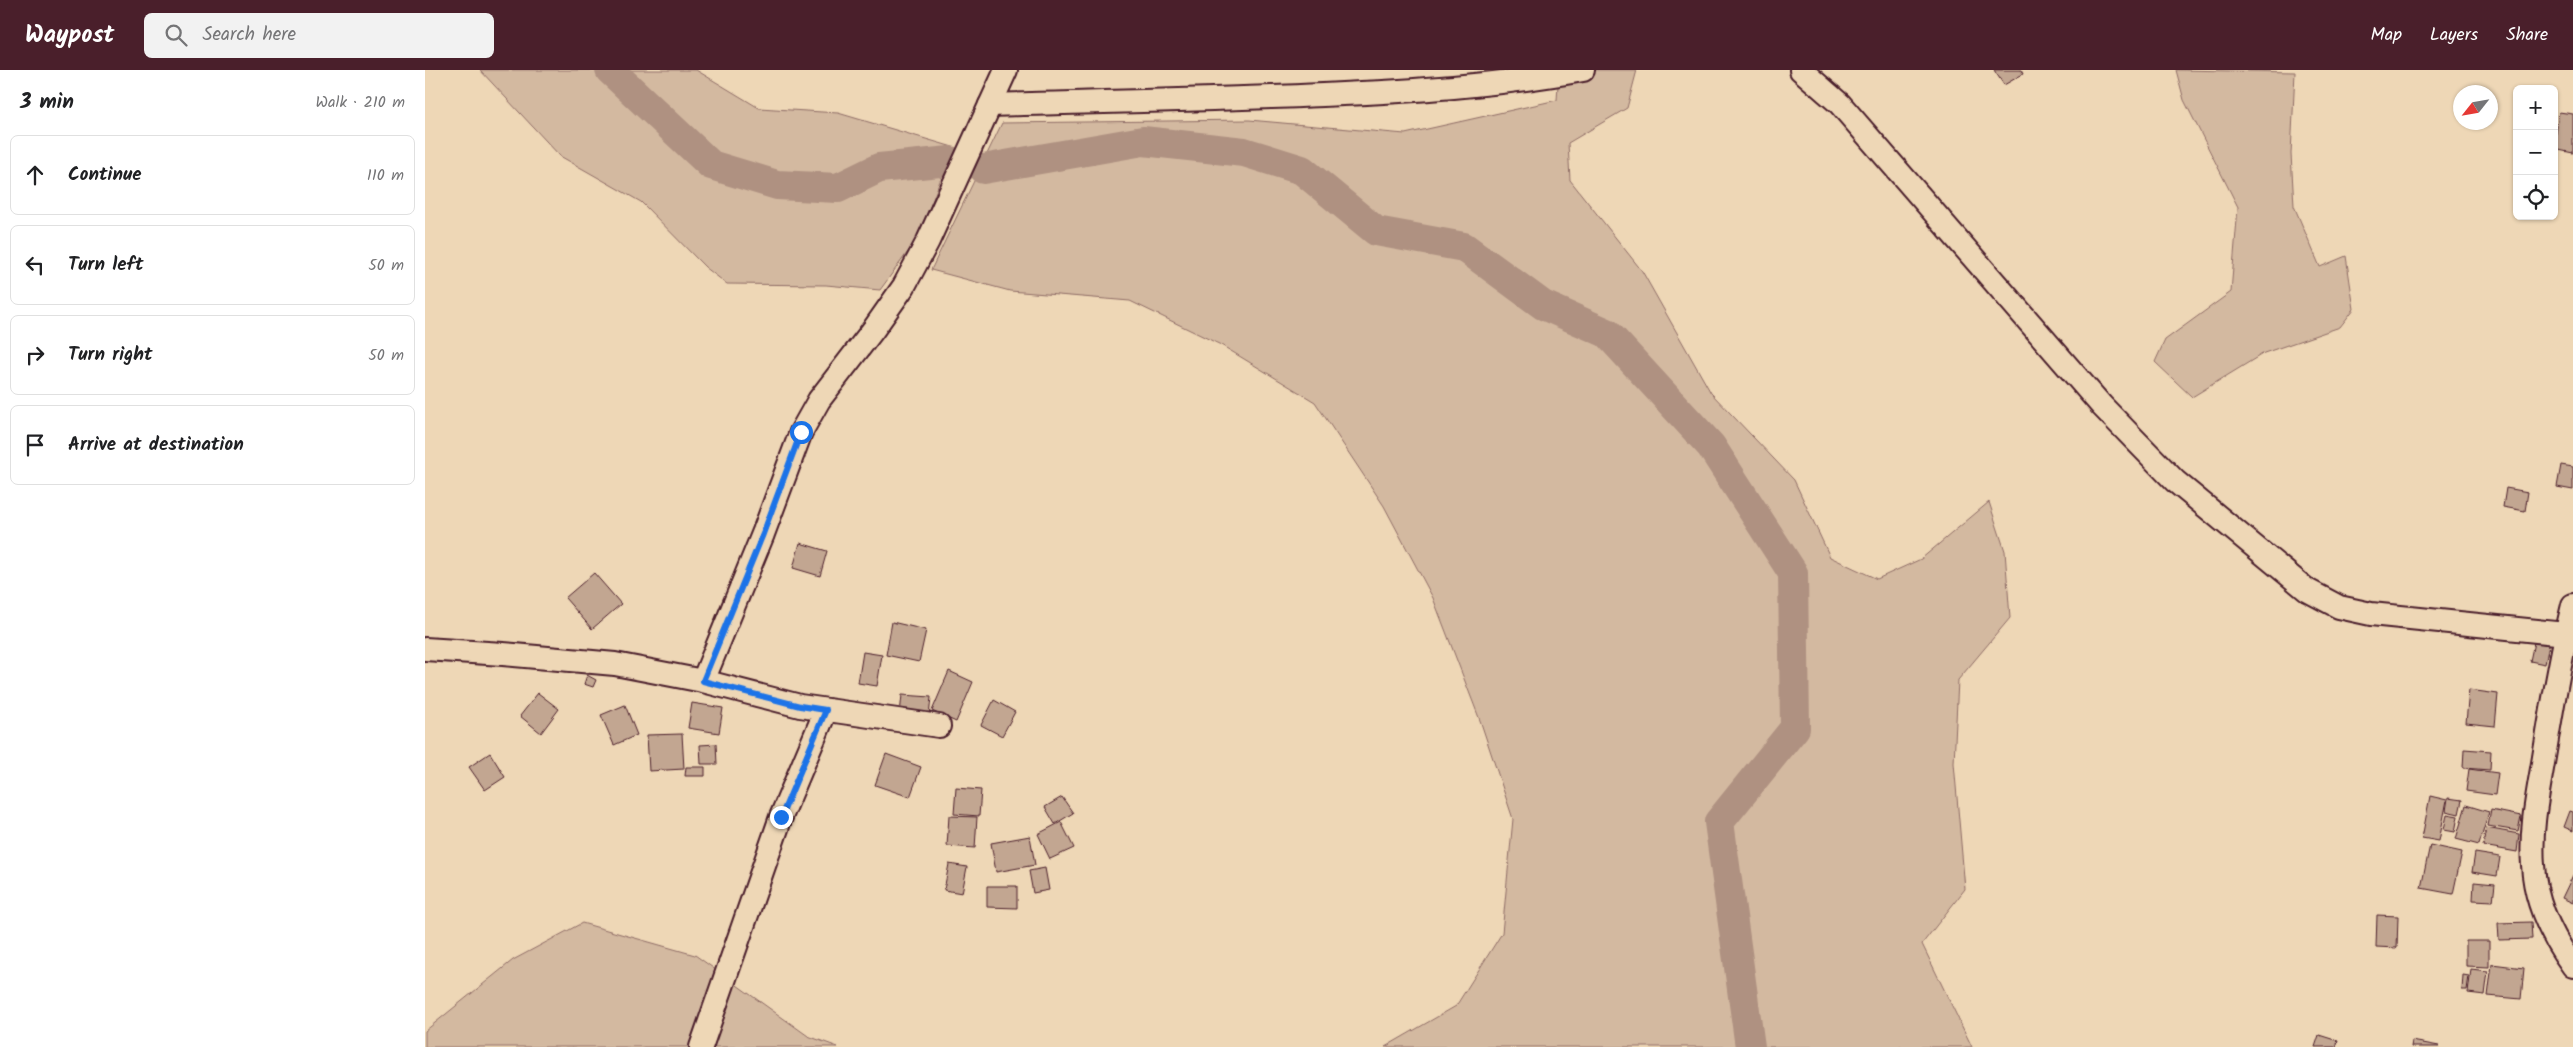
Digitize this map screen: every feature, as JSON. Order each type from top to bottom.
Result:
[{"type":"street","points":[[703,681],[763,534],[801,432],[819,400],[904,286],[929,241],[1006,70]]},
{"type":"street","points":[[990,105],[1239,99],[1435,90],[1510,82],[1583,70]]},
{"type":"street","points":[[1801,70],[1840,104],[2102,406],[2128,433],[2175,481],[2307,590],[2339,607],[2371,614],[2566,634]]},
{"type":"street","points":[[2573,605],[2566,634],[2533,824],[2533,866],[2540,902],[2553,936],[2573,966]]},
{"type":"street","points":[[425,650],[503,654],[615,664],[703,681],[800,706],[939,726]]},
{"type":"street","points":[[701,1047],[781,817],[826,710]]},
{"type":"shaded area","points":[[480,70],[696,70],[759,108],[838,113],[953,147],[918,238],[880,290],[826,285],[727,284],[705,267],[641,202],[560,156]]},
{"type":"shaded area","points":[[1559,70],[1637,70],[1627,108],[1568,143],[1570,180],[1642,271],[1711,393],[1794,480],[1830,557],[1877,579],[1921,559],[1989,502],[2005,551],[2010,618],[1958,680],[1954,763],[1965,889],[1922,944],[1972,1047],[1385,1047],[1456,1006],[1502,933],[1513,819],[1481,723],[1433,598],[1384,506],[1315,402],[1221,345],[1130,301],[1010,291],[931,270],[1002,123],[1249,120],[1405,134],[1557,100]]},
{"type":"shaded area","points":[[2176,70],[2295,72],[2291,154],[2294,206],[2320,267],[2346,256],[2354,309],[2340,327],[2264,353],[2192,397],[2155,362],[2165,340],[2231,292],[2238,207],[2184,100]]},
{"type":"shaded area","points":[[582,923],[695,955],[808,1036],[838,1047],[425,1047],[425,1031],[513,960]]},
{"type":"building","points":[[1994,70],[2021,70],[2023,74],[2004,85]]},
{"type":"building","points":[[2559,112],[2573,114],[2573,153],[2558,150]]},
{"type":"building","points":[[2561,465],[2573,467],[2573,490],[2557,487]]},
{"type":"building","points":[[2506,488],[2528,492],[2525,511],[2503,507]]},
{"type":"building","points":[[800,543],[827,551],[820,576],[793,568]]},
{"type":"building","points":[[594,573],[621,604],[592,629],[565,598]]},
{"type":"building","points":[[892,622],[926,630],[919,662],[886,655]]},
{"type":"building","points":[[2534,642],[2549,645],[2545,664],[2530,661]]},
{"type":"building","points":[[863,652],[882,655],[877,686],[858,683]]},
{"type":"building","points":[[949,671],[973,682],[956,722],[932,711]]},
{"type":"building","points":[[587,675],[596,680],[593,687],[584,684]]},
{"type":"building","points":[[2469,690],[2498,694],[2495,726],[2466,723]]},
{"type":"building","points":[[538,693],[559,709],[541,733],[520,716]]},
{"type":"building","points":[[902,695],[931,697],[929,717],[900,714]]},
{"type":"building","points":[[994,700],[1015,712],[1002,736],[981,725]]},
{"type":"building","points":[[692,703],[723,708],[719,733],[688,728]]},
{"type":"building","points":[[625,705],[637,735],[614,745],[601,715]]},
{"type":"building","points":[[682,734],[684,769],[649,771],[647,735]]},
{"type":"building","points":[[716,744],[717,764],[701,764],[700,745]]},
{"type":"building","points":[[2464,749],[2491,751],[2490,770],[2463,768]]},
{"type":"building","points":[[490,753],[505,777],[485,790],[469,767]]},
{"type":"building","points":[[886,754],[921,767],[910,797],[875,785]]},
{"type":"building","points":[[686,767],[705,767],[705,776],[685,776]]},
{"type":"building","points":[[2469,769],[2498,773],[2495,795],[2466,791]]},
{"type":"building","points":[[956,788],[981,790],[979,816],[954,814]]},
{"type":"building","points":[[2430,796],[2447,800],[2439,841],[2422,838]]},
{"type":"building","points":[[1062,797],[1073,813],[1055,824],[1045,807]]},
{"type":"building","points":[[2448,798],[2462,800],[2459,814],[2446,811]]},
{"type":"building","points":[[2466,805],[2489,812],[2479,845],[2456,839]]},
{"type":"building","points":[[2491,810],[2521,816],[2518,831],[2488,826]]},
{"type":"building","points":[[2570,811],[2573,812],[2573,831],[2564,827]]},
{"type":"building","points":[[2447,814],[2458,816],[2455,832],[2444,830]]},
{"type":"building","points":[[949,816],[977,817],[975,848],[947,846]]},
{"type":"building","points":[[1061,822],[1074,848],[1050,859],[1038,834]]},
{"type":"building","points":[[2486,828],[2519,834],[2517,852],[2483,846]]},
{"type":"building","points":[[1030,836],[1035,865],[996,872],[991,843]]},
{"type":"building","points":[[2430,845],[2462,852],[2453,894],[2421,888]]},
{"type":"building","points":[[2475,853],[2500,857],[2497,876],[2472,872]]},
{"type":"building","points":[[949,864],[967,867],[962,893],[944,890]]},
{"type":"building","points":[[1045,868],[1049,890],[1033,893],[1029,871]]},
{"type":"building","points":[[2573,875],[2573,903],[2562,898]]},
{"type":"building","points":[[2474,882],[2495,884],[2493,901],[2473,900]]},
{"type":"building","points":[[987,886],[1017,886],[1017,908],[987,907]]},
{"type":"building","points":[[2377,915],[2398,916],[2397,948],[2376,947]]},
{"type":"building","points":[[2531,922],[2532,939],[2499,940],[2498,923]]},
{"type":"building","points":[[2466,941],[2489,941],[2489,967],[2466,966]]},
{"type":"building","points":[[2492,964],[2524,968],[2521,999],[2488,996]]},
{"type":"building","points":[[2471,969],[2488,971],[2485,995],[2468,993]]},
{"type":"building","points":[[2463,975],[2469,976],[2467,990],[2462,990]]},
{"type":"building","points":[[2319,1035],[2338,1041],[2336,1047],[2315,1047]]},
{"type":"building","points":[[2412,1041],[2439,1046],[2439,1047],[2411,1047]]},
{"type":"waterway","points":[[610,70],[711,165],[777,185],[838,188],[879,168],[950,161]]},
{"type":"waterway","points":[[983,169],[1143,141],[1244,152],[1302,170],[1376,231],[1464,247],[1543,305],[1607,333],[1711,446],[1793,573],[1795,728],[1719,822],[1750,1047]]},
{"type":"route","points":[[781,817],[826,710],[800,706],[703,681],[763,534],[801,432]]}]
